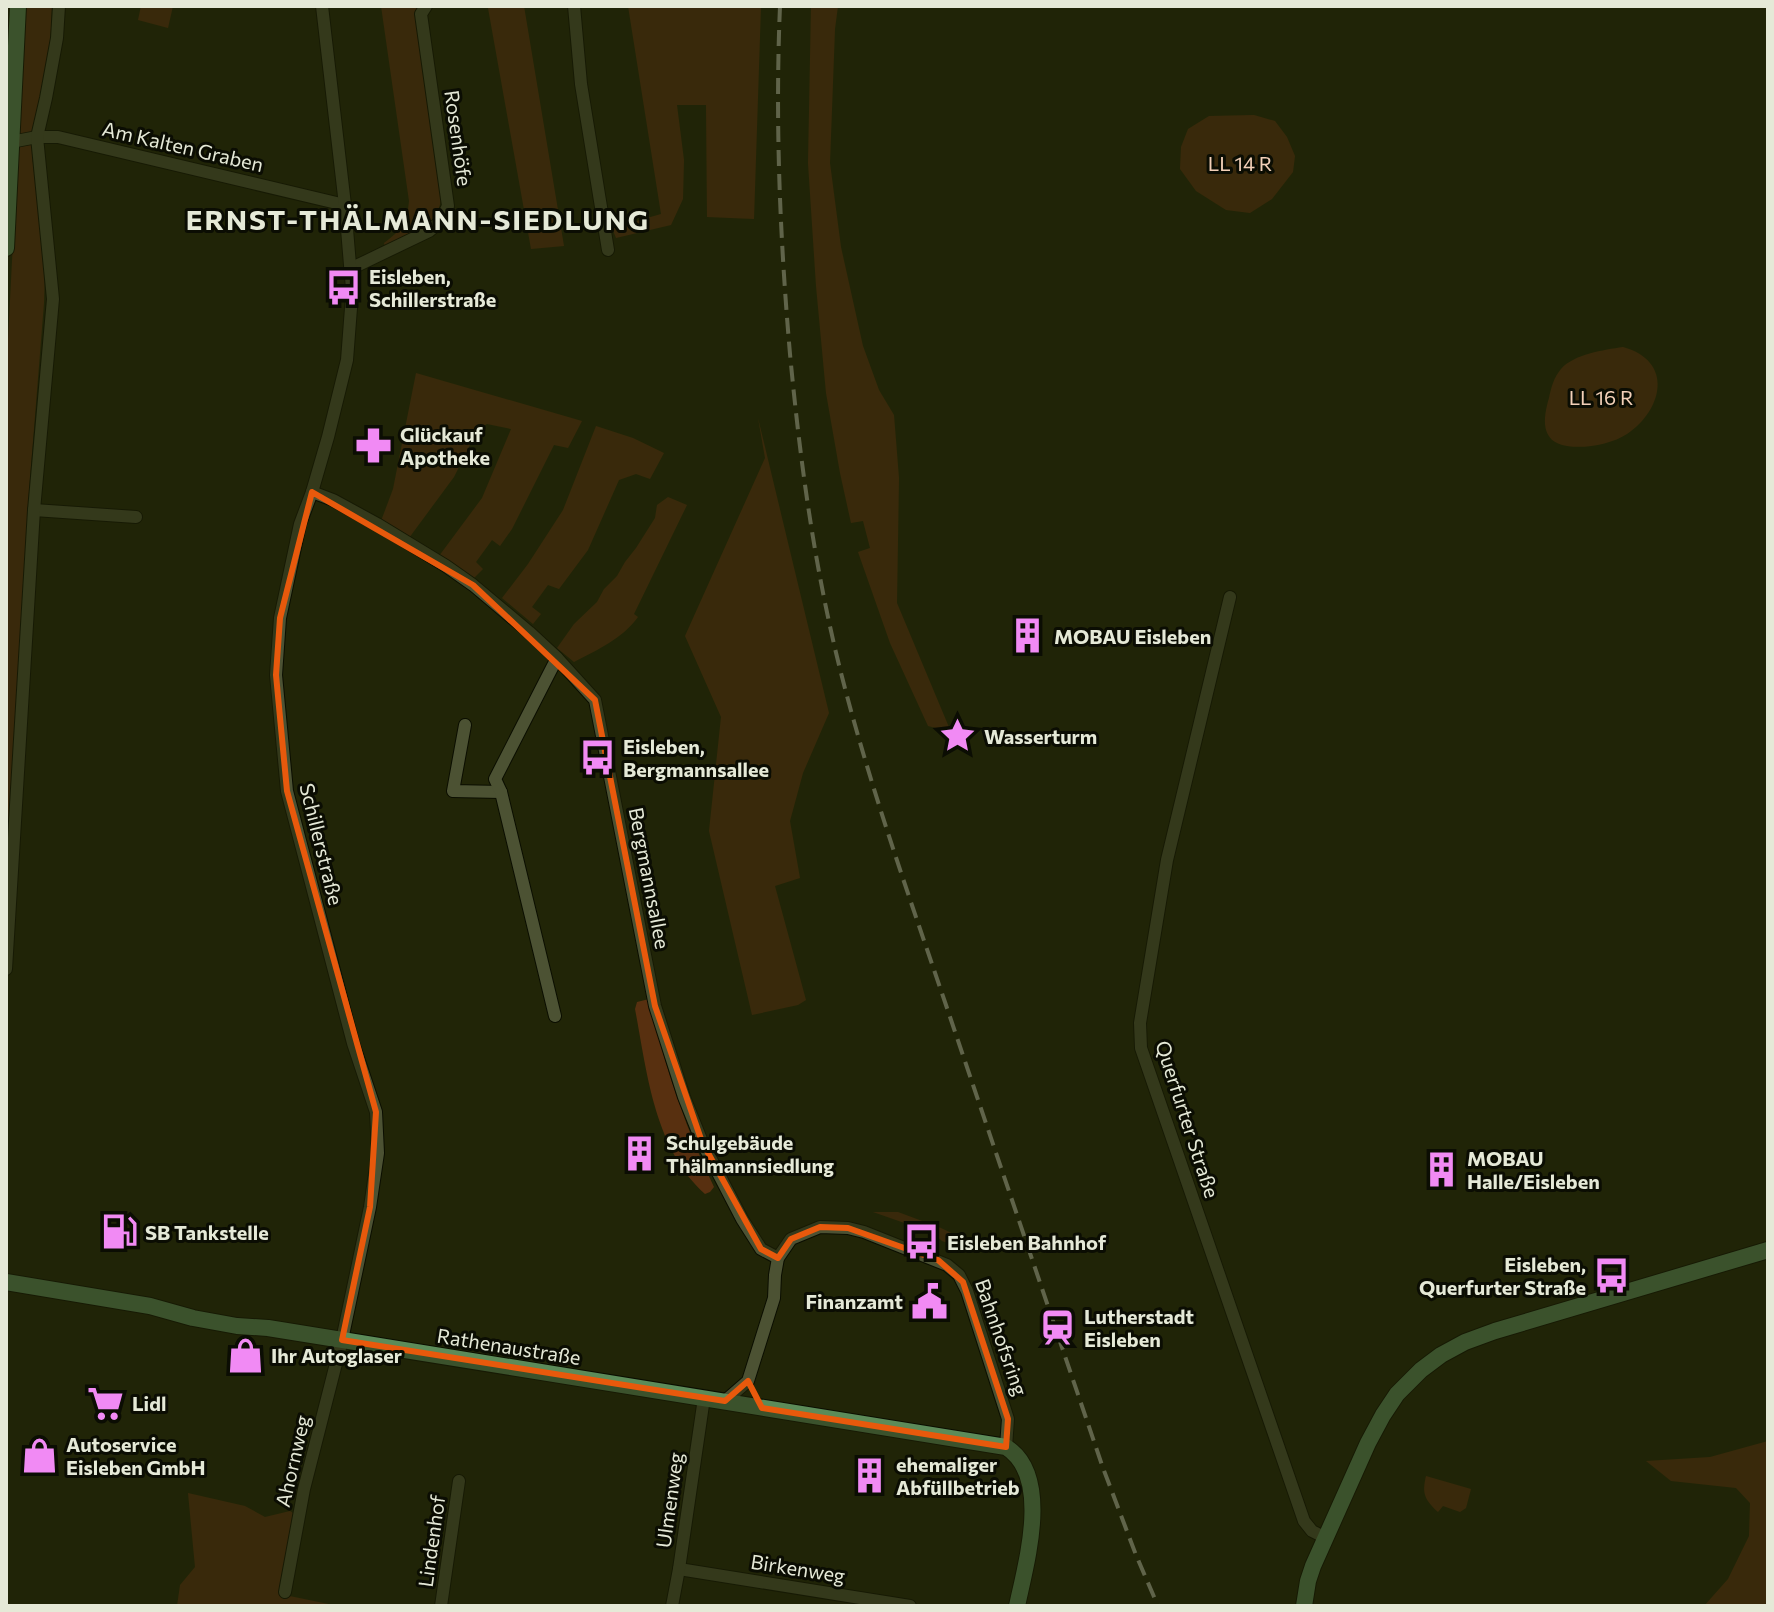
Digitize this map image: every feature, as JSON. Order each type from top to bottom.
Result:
[{"type":"main road","points":[[6,248],[18,6]]},
{"type":"main road","points":[[1304,1606],[1309,1578],[1383,1415],[1403,1387],[1434,1359],[1465,1342],[1495,1331],[1768,1250]]},
{"type":"main road","name":"Rathenaustraße","points":[[6,1282],[150,1306],[193,1318],[1006,1447]]},
{"type":"main road","points":[[1006,1447],[1022,1462],[1033,1511],[1030,1546],[1017,1606]]},
{"type":"street","points":[[6,969],[34,510],[53,299],[37,137],[57,38],[59,6]]},
{"type":"street","name":"Schillerstraße","points":[[322,6],[345,205],[351,308],[347,360],[312,492],[300,524],[280,618],[276,675],[287,791],[353,1043],[376,1112],[378,1153],[370,1207],[342,1340]]},
{"type":"street","name":"Rosenhöfe","points":[[350,269],[429,231],[440,222],[448,206],[421,14],[426,6]]},
{"type":"street","points":[[574,6],[581,84],[608,250]]},
{"type":"street","name":"Am Kalten Graben","points":[[11,142],[58,137],[345,205]]},
{"type":"street","name":"Bergmannsallee","points":[[312,492],[353,511],[446,566],[499,606],[557,658],[595,700],[655,1006],[684,1097],[702,1142],[742,1219],[761,1249],[778,1258]]},
{"type":"street","points":[[34,510],[136,517]]},
{"type":"street","name":"Querfurter Straße","points":[[1230,597],[1167,860],[1140,1023],[1141,1048],[1304,1521],[1312,1531],[1326,1538]]},
{"type":"street","points":[[555,1016],[501,792],[495,779],[557,658]]},
{"type":"street","points":[[465,725],[453,791],[501,792]]},
{"type":"street","name":"Bahnhofsring","points":[[778,1258],[791,1239],[820,1227],[848,1228],[938,1260],[953,1270],[967,1291],[1008,1419],[1006,1447]]},
{"type":"street","points":[[725,1401],[748,1381],[774,1298],[778,1258]]},
{"type":"street","name":"Ahornweg","points":[[285,1592],[304,1489],[342,1340]]},
{"type":"street","points":[[748,1381],[762,1408]]},
{"type":"street","name":"Ulmenweg","points":[[672,1606],[704,1398]]},
{"type":"street","name":"Lindenhof","points":[[441,1606],[459,1481]]},
{"type":"street","name":"Birkenweg","points":[[679,1569],[910,1606]]},
{"type":"highlighted area","points":[[312,492],[473,585],[595,700],[655,1006],[702,1142],[761,1249],[778,1258],[791,1239],[820,1227],[848,1228],[938,1260],[963,1282],[1008,1419],[1006,1447],[762,1408],[748,1381],[725,1401],[342,1340],[370,1207],[376,1112],[287,791],[276,675],[280,618]]},
{"type":"green space","points":[[25,6],[52,6],[50,51],[32,129],[32,155],[45,269],[44,303],[29,491],[6,877],[6,379]]},
{"type":"green space","points":[[141,6],[173,6],[168,28],[138,20]]},
{"type":"green space","points":[[381,6],[419,6],[442,193],[436,216],[424,229],[385,248],[384,243],[405,221],[409,201]]},
{"type":"green space","points":[[465,6],[524,6],[564,246],[531,249],[488,8]]},
{"type":"green space","points":[[628,6],[761,6],[754,219],[707,217],[706,105],[677,105],[684,160],[683,199],[671,225],[616,238],[612,228],[661,214]]},
{"type":"green space","points":[[811,6],[838,6],[830,163],[841,247],[863,346],[879,390],[894,415],[899,478],[897,603],[951,732],[928,726],[890,643],[858,552],[870,548],[863,521],[851,523],[840,473],[826,393],[808,163]]},
{"type":"green space","name":"LL 14 R","points":[[1254,115],[1275,121],[1287,137],[1295,156],[1293,172],[1272,199],[1250,213],[1226,210],[1196,191],[1180,169],[1181,147],[1188,129],[1209,116]]},
{"type":"green space","name":"LL 16 R","points":[[1623,347],[1650,363],[1656,374],[1658,387],[1649,412],[1627,434],[1606,443],[1574,447],[1552,440],[1546,428],[1545,413],[1559,372],[1581,356]]},
{"type":"green space","points":[[416,373],[582,421],[568,448],[554,445],[512,529],[500,546],[492,540],[476,562],[483,569],[474,578],[439,556],[482,498],[511,429],[487,424],[478,429],[454,477],[409,538],[381,521],[393,489]]},
{"type":"green space","points":[[758,418],[829,713],[803,773],[790,821],[800,878],[775,886],[806,1000],[798,1005],[752,1015],[709,831],[721,717],[685,636],[765,458]]},
{"type":"green space","points":[[596,426],[633,438],[664,453],[650,479],[636,474],[619,480],[588,550],[559,589],[548,585],[532,607],[541,614],[533,624],[502,598],[563,510]]},
{"type":"green space","points":[[668,497],[687,505],[634,614],[638,617],[617,638],[574,662],[557,648],[617,576],[655,518],[657,505]]},
{"type":"green space","points":[[649,999],[676,1095],[714,1187],[705,1194],[674,1155],[655,1108],[635,1009],[637,1002]]},
{"type":"green space","points":[[873,1212],[898,1212],[968,1241],[961,1248],[942,1241],[933,1233]]},
{"type":"green space","points":[[1768,1441],[1768,1606],[1704,1606],[1728,1579],[1749,1536],[1750,1503],[1736,1488],[1671,1481],[1646,1461],[1710,1457]]},
{"type":"green space","points":[[1426,1476],[1471,1489],[1466,1508],[1460,1512],[1443,1506],[1438,1512],[1425,1496]]},
{"type":"green space","points":[[188,1493],[245,1506],[265,1517],[290,1511],[296,1515],[280,1594],[338,1606],[177,1606],[180,1585],[195,1567]]},
{"type":"railway","points":[[780,6],[779,180],[790,354],[809,512],[840,669],[890,840],[1103,1468],[1158,1606]]},
{"type":"place","name":"Eisleben, Schillerstraße","points":[[343,288]]},
{"type":"place","name":"Glückauf Apotheke","points":[[374,446]]},
{"type":"place","name":"MOBAU Eisleben","points":[[1028,636]]},
{"type":"place","name":"Wasserturm","points":[[958,736]]},
{"type":"place","name":"Eisleben, Bergmannsallee","points":[[597,758]]},
{"type":"place","name":"Schulgebäude Thälmannsiedlung","points":[[640,1153]]},
{"type":"place","name":"MOBAU Halle/Eisleben","points":[[1441,1169]]},
{"type":"place","name":"SB Tankstelle","points":[[119,1232]]},
{"type":"place","name":"Eisleben Bahnhof","points":[[921,1242]]},
{"type":"place","name":"Eisleben, Querfurter Straße","points":[[1612,1276]]},
{"type":"place","name":"Finanzamt","points":[[929,1301]]},
{"type":"place","name":"Lutherstadt Eisleben","points":[[1058,1328]]},
{"type":"place","name":"Ihr Autoglaser","points":[[245,1355]]},
{"type":"place","name":"Lidl","points":[[106,1403]]},
{"type":"place","name":"Autoservice Eisleben GmbH","points":[[40,1456]]},
{"type":"place","name":"ehemaliger Abfüllbetrieb","points":[[870,1475]]},
{"type":"district","name":"ERNST-THÄLMANN-SIEDLUNG","points":[[418,219]]}]
